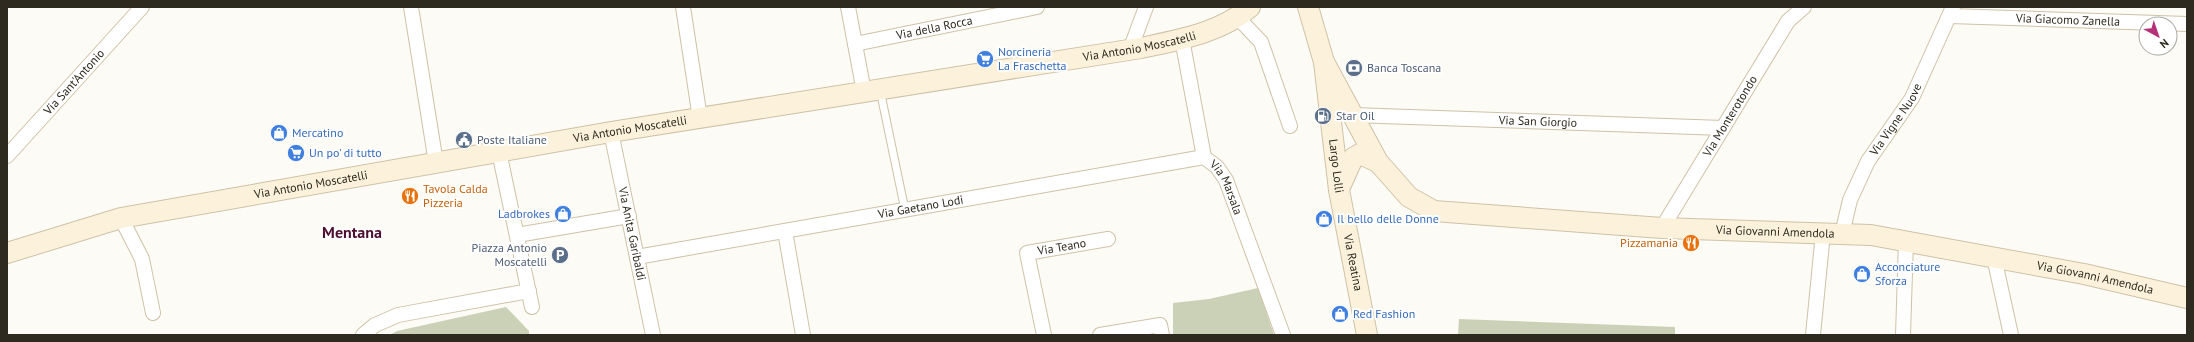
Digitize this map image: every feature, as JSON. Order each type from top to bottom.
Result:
[{"type":"street","name":"Via Sant'Antonio","points":[[7,156],[142,7]]},
{"type":"street","points":[[411,7],[436,163]]},
{"type":"street","points":[[683,7],[700,118]]},
{"type":"street","points":[[848,7],[855,44],[872,91]]},
{"type":"street","name":"Via della Rocca","points":[[855,44],[1037,7]]},
{"type":"street","points":[[1130,50],[1146,7]]},
{"type":"street","points":[[1308,7],[1324,62],[1378,162]]},
{"type":"street","name":"Via Monterotondo","points":[[1662,228],[1788,21],[1804,7]]},
{"type":"street","points":[[1244,12],[1261,42],[1290,126]]},
{"type":"street","name":"Via Antonio Moscatelli","points":[[7,253],[121,218],[611,132],[1130,50],[1198,35],[1244,12]]},
{"type":"street","name":"Via Giacomo Zanella","points":[[1952,12],[2187,24]]},
{"type":"street","name":"Via Vigne Nuove","points":[[1813,335],[1833,233],[1868,161],[1912,98],[1952,12]]},
{"type":"street","name":"Via Marsala","points":[[1182,39],[1204,157],[1217,167],[1226,180],[1283,335]]},
{"type":"street","name":"Largo Lolli","points":[[1324,62],[1339,190]]},
{"type":"street","name":"Via San Giorgio","points":[[1352,115],[1723,128]]},
{"type":"street","name":"Via Anita Garibaldi","points":[[611,132],[653,335]]},
{"type":"street","points":[[499,152],[532,307]]},
{"type":"street","name":"Largo Lolli","points":[[1339,190],[1353,158],[1360,154],[1378,162]]},
{"type":"street","name":"Via Gaetano Lodi","points":[[637,257],[1204,157]]},
{"type":"street","name":"Via Giovanni Amendola","points":[[1378,162],[1409,196],[1434,210],[1662,228],[1871,235],[2084,274],[2187,298]]},
{"type":"street","name":"Via Reatina","points":[[1339,190],[1367,335]]},
{"type":"street","points":[[517,234],[629,216]]},
{"type":"street","points":[[121,218],[142,259],[153,313]]},
{"type":"street","points":[[785,231],[803,335]]},
{"type":"street","name":"Via Teano","points":[[1044,335],[1027,253],[1108,240]]},
{"type":"street","points":[[1903,335],[1906,241]]},
{"type":"street","points":[[1994,257],[2011,335]]},
{"type":"street","points":[[363,335],[375,325],[398,316],[529,291]]},
{"type":"street","points":[[1100,335],[1160,325],[1162,335]]},
{"type":"lane","points":[[872,91],[905,210]]},
{"type":"green space","points":[[1258,288],[1274,335],[1173,335],[1173,303],[1209,299]]},
{"type":"green space","points":[[506,307],[529,331],[529,335],[390,335],[397,331]]},
{"type":"green space","points":[[1459,319],[1675,327],[1675,335],[1458,335]]},
{"type":"place","name":"Norcineria La Fraschetta","points":[[985,59]]},
{"type":"place","name":"Banca Toscana","points":[[1354,68]]},
{"type":"place","name":"Star Oil","points":[[1323,116]]},
{"type":"place","name":"Mercatino","points":[[279,133]]},
{"type":"place","name":"Poste Italiane","points":[[464,140]]},
{"type":"place","name":"Un po' di tutto","points":[[296,153]]},
{"type":"place","name":"Tavola Calda Pizzeria","points":[[410,196]]},
{"type":"place","name":"Ladbrokes","points":[[563,214]]},
{"type":"place","name":"Il bello delle Donne","points":[[1324,219]]},
{"type":"place","name":"Pizzamania","points":[[1691,243]]},
{"type":"place","name":"Piazza Antonio Moscatelli","points":[[560,255]]},
{"type":"place","name":"Acconciature Sforza","points":[[1862,274]]},
{"type":"place","name":"Red Fashion","points":[[1340,314]]},
{"type":"district","name":"Mentana","points":[[352,232]]}]
